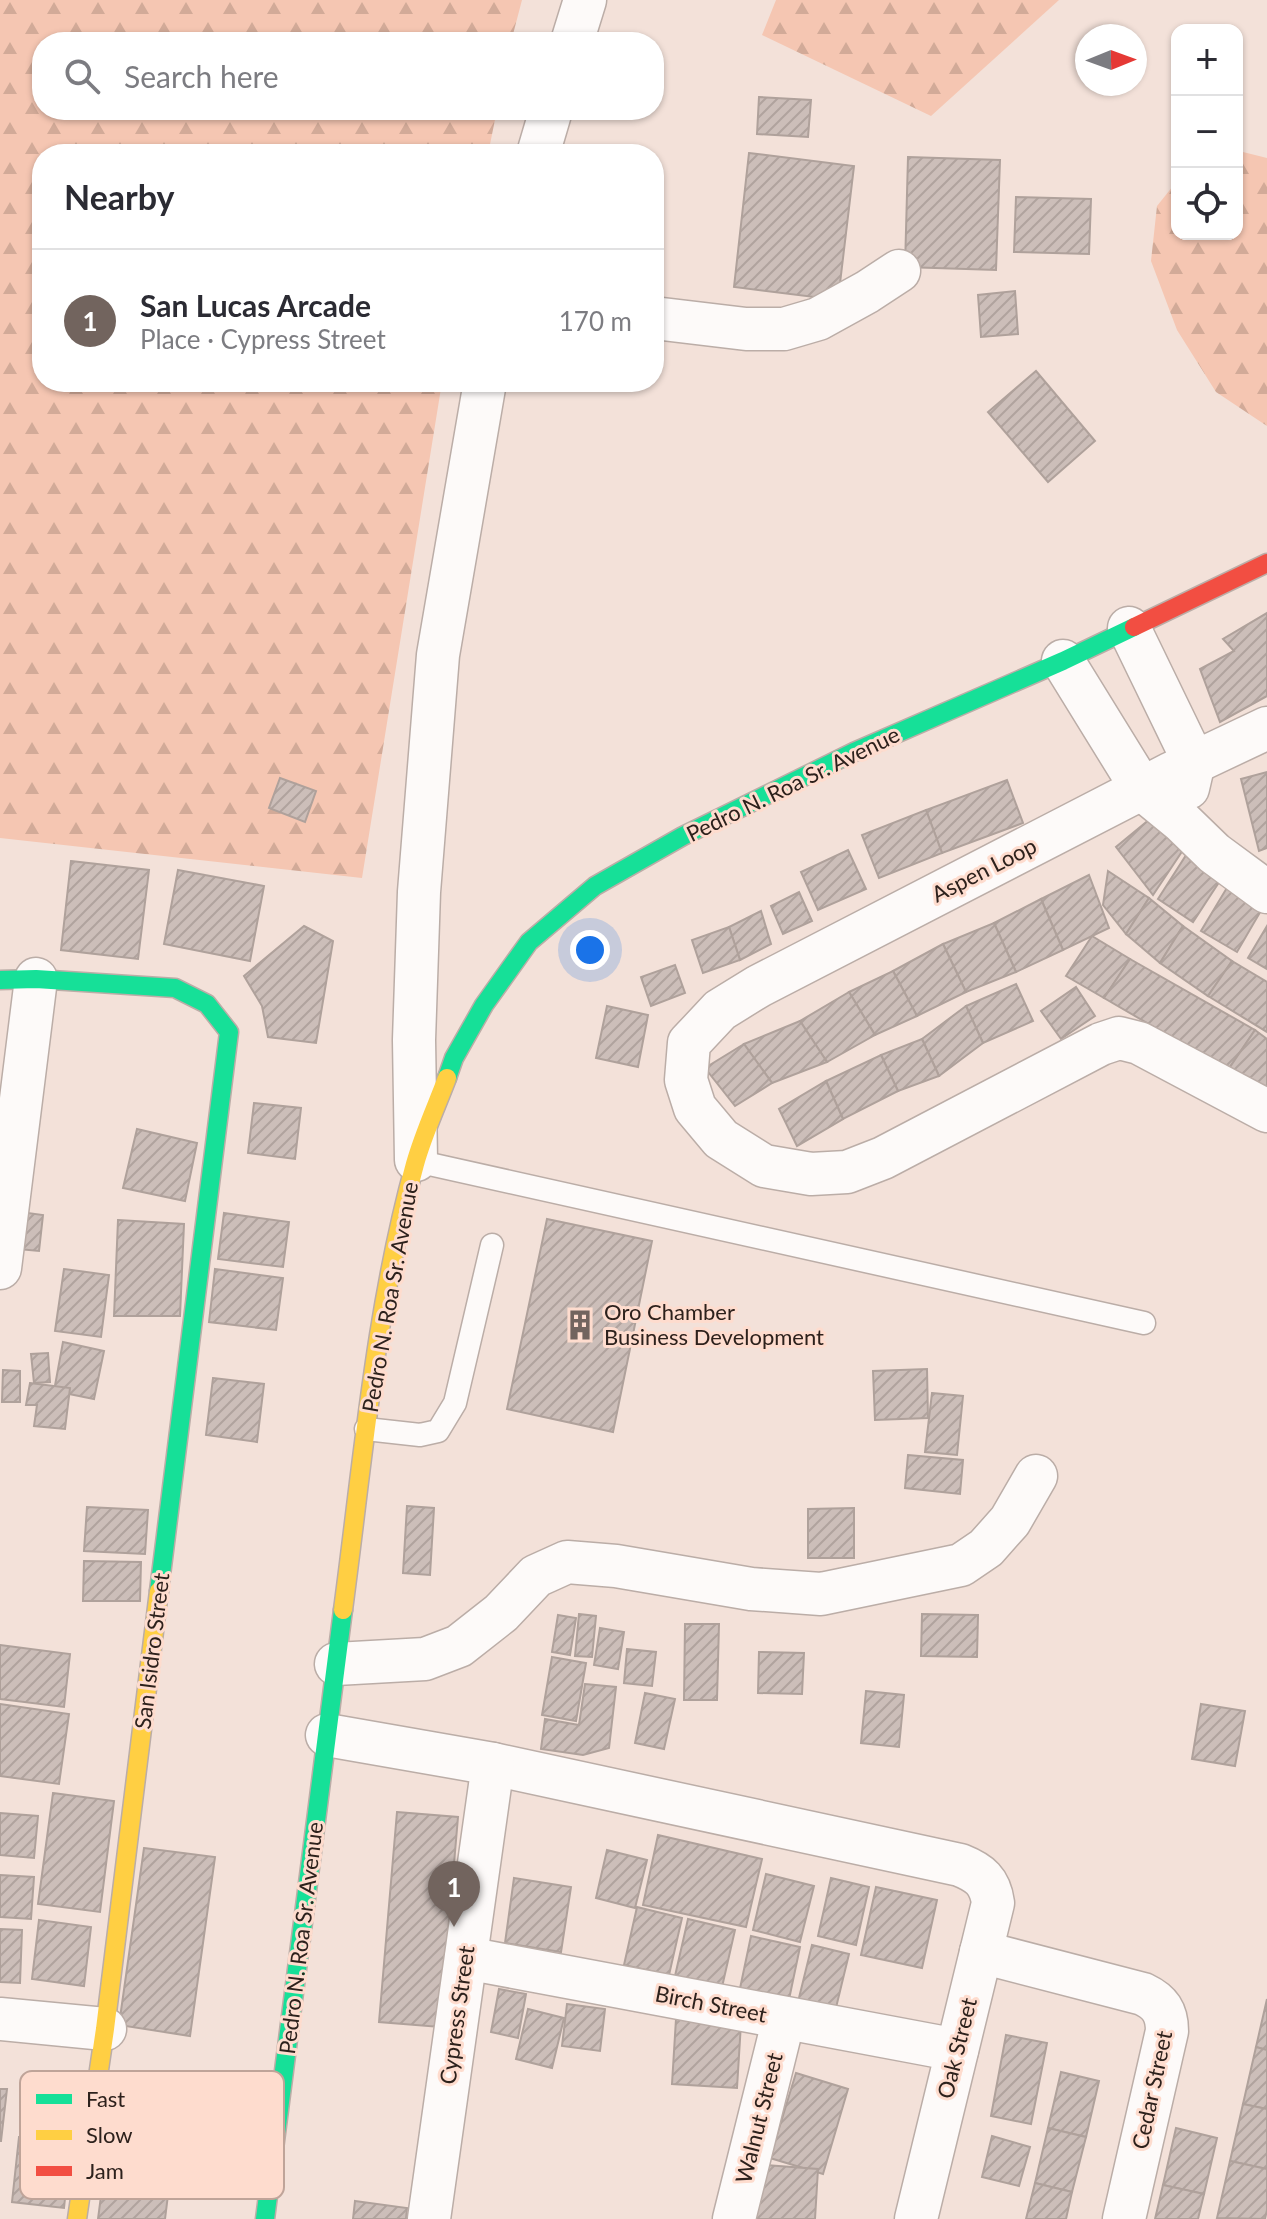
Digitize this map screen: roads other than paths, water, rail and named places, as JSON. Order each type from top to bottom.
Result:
[{"type":"main road","name":"Pedro N. Roa Sr. Avenue","points":[[284,2071],[366,1429],[391,1271],[416,1161],[454,1058],[484,1005],[529,942],[595,886],[683,836],[854,752],[1063,661],[1267,563]]},
{"type":"main road","name":"San Isidro Street","points":[[18,980],[175,988],[195,995],[215,1010],[229,1032],[99,2071]]},
{"type":"main road","name":"San Isidro Street","points":[[77,2219],[80,2199]]},
{"type":"main road","name":"Pedro N. Roa Sr. Avenue","points":[[265,2219],[268,2199]]},
{"type":"street","points":[[575,32],[585,0]]},
{"type":"street","points":[[541,144],[548,120]]},
{"type":"street","points":[[664,319],[746,329],[784,329],[818,319],[899,271]]},
{"type":"street","points":[[416,1161],[414,1082],[419,892],[438,655],[483,392]]},
{"type":"street","points":[[1129,628],[1194,762],[1181,821]]},
{"type":"street","points":[[1063,661],[1142,789],[1214,853],[1267,892]]},
{"type":"street","name":"Aspen Loop","points":[[1267,728],[1194,762],[759,986],[720,1010],[689,1043],[686,1080],[695,1108],[721,1139],[764,1166],[811,1174],[847,1172],[883,1158],[1101,1044],[1119,1038],[1139,1043],[1267,1111]]},
{"type":"street","points":[[0,1268],[18,980]]},
{"type":"street","points":[[336,1664],[425,1659],[459,1646],[501,1613],[536,1576],[567,1562],[616,1566],[751,1589],[821,1594],[961,1565],[986,1548],[1010,1521],[1036,1476]]},
{"type":"street","points":[[327,1735],[493,1764]]},
{"type":"street","name":"Oak Street","points":[[493,1764],[960,1865],[985,1878],[993,1903],[916,2219]]},
{"type":"street","name":"Cypress Street","points":[[429,2219],[493,1764]]},
{"type":"street","name":"Cedar Street","points":[[981,1952],[1143,1994],[1163,2009],[1167,2031],[1124,2219]]},
{"type":"street","name":"Birch Street","points":[[466,1958],[957,2050]]},
{"type":"street","name":"Walnut Street","points":[[734,2219],[784,2018]]},
{"type":"street","points":[[0,2019],[105,2029]]},
{"type":"lane","points":[[416,1161],[1144,1323]]},
{"type":"lane","points":[[366,1429],[420,1435],[438,1431],[455,1403],[492,1245]]},
{"type":"place","name":"Oro Chamber Business Development","points":[[580,1325]]},
{"type":"place","name":"San Lucas Arcade","points":[[454,1927]]}]
